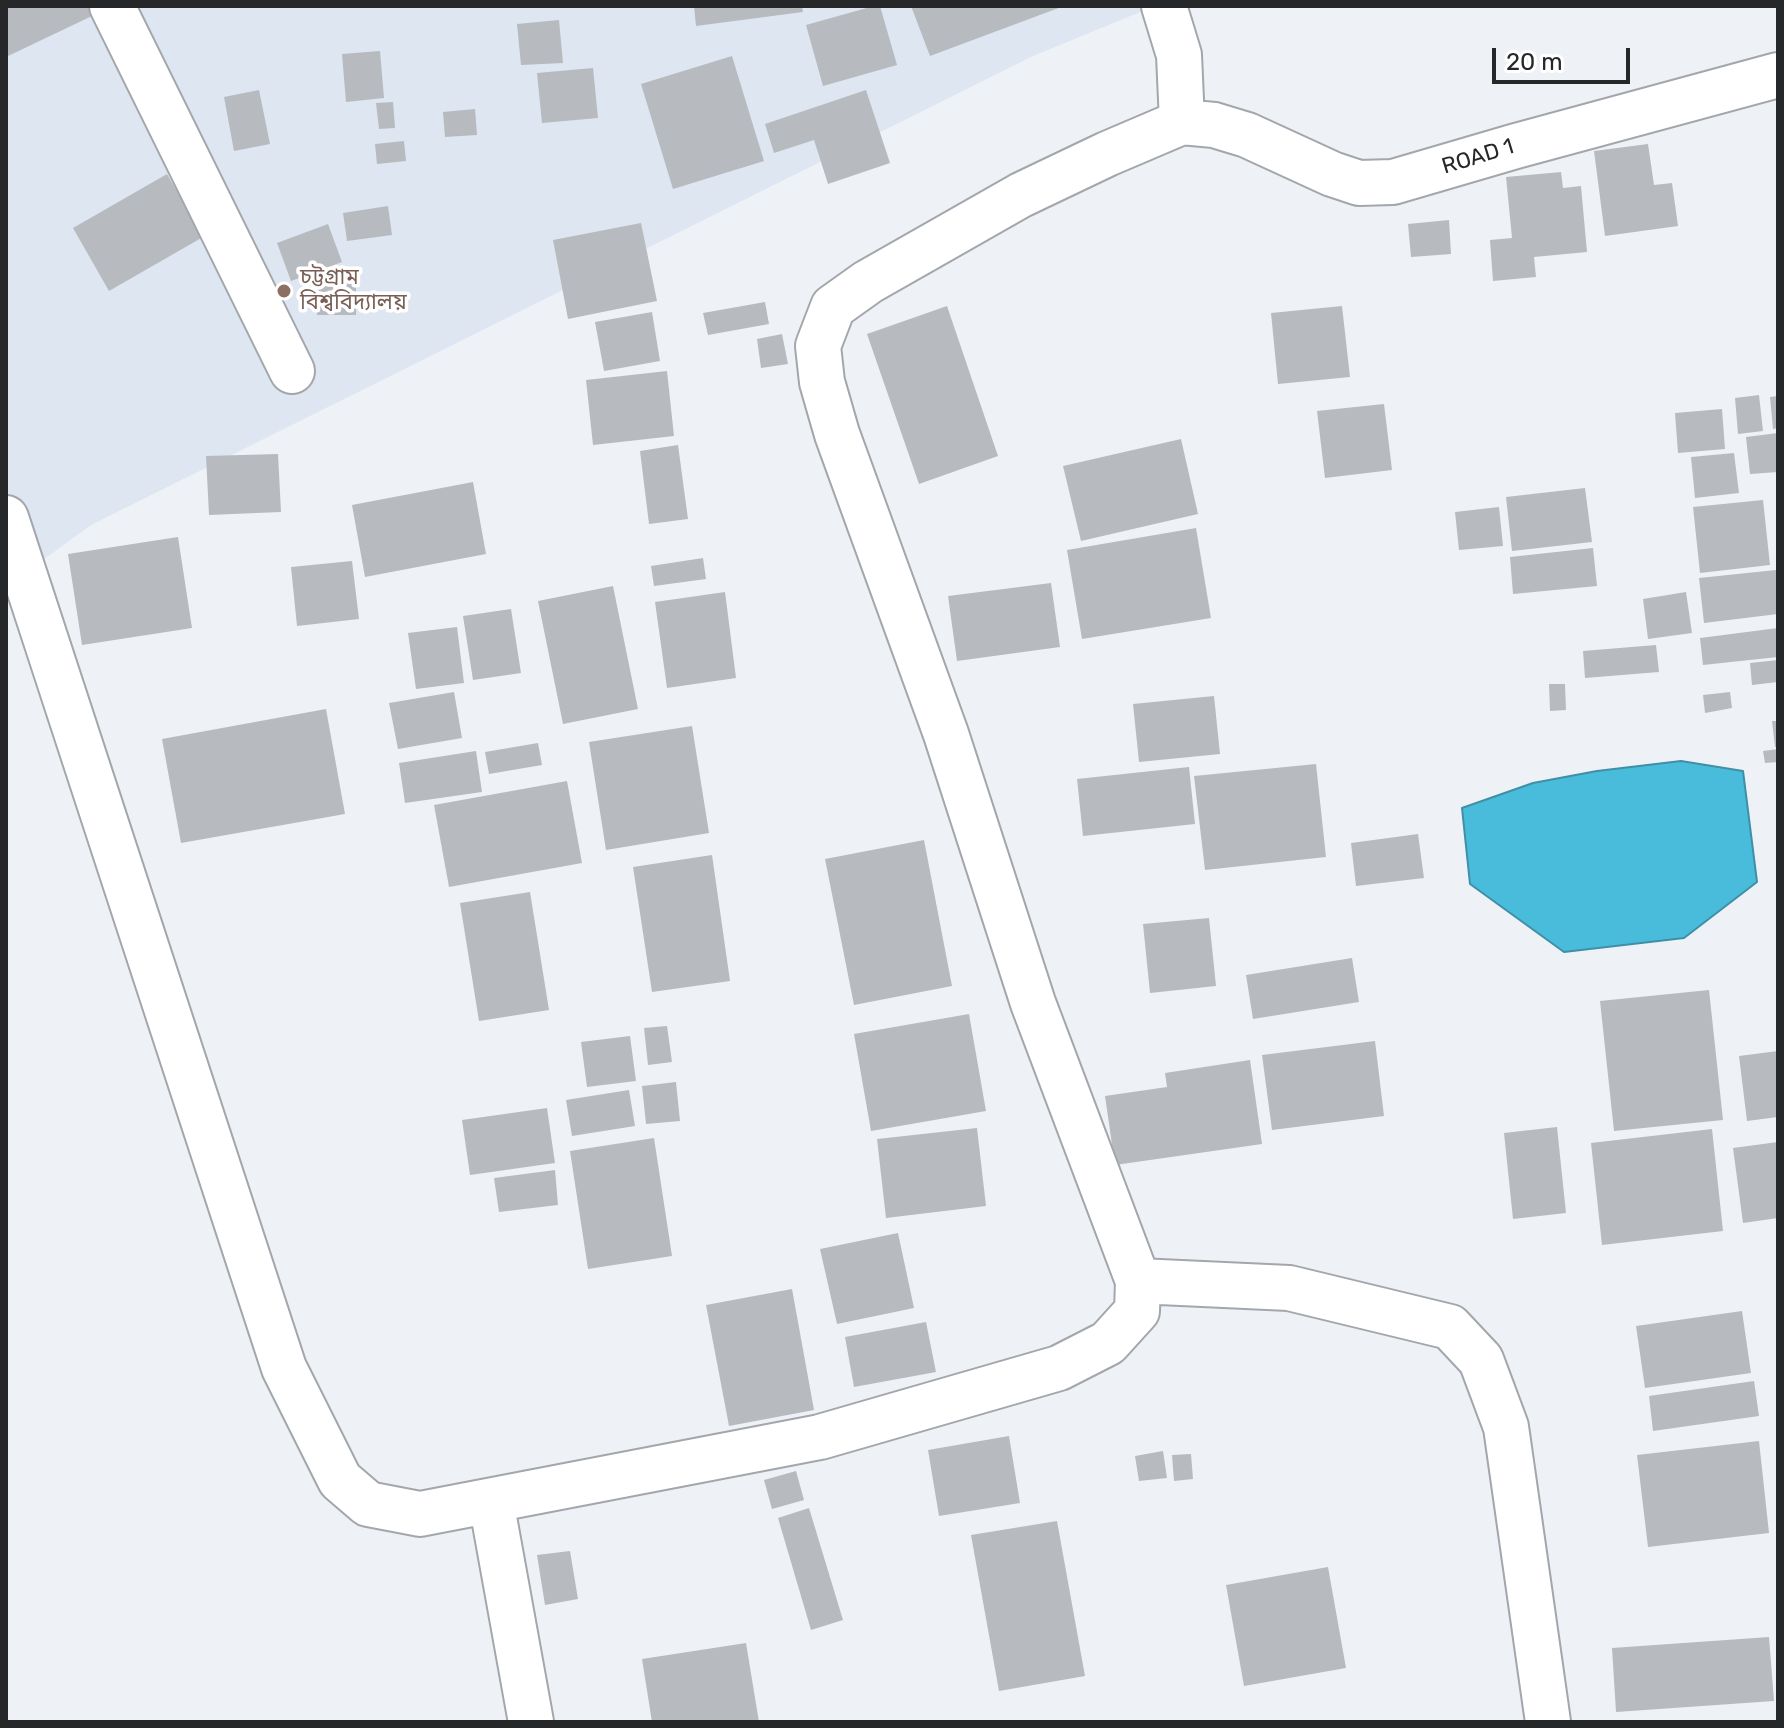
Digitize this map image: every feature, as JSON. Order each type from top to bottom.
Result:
[{"type":"street","points":[[112,6],[292,371]]},
{"type":"street","points":[[6,518],[284,1368],[340,1480],[368,1504],[420,1514],[820,1437],[1059,1368],[1108,1343],[1137,1311],[1138,1281],[1033,1003],[946,734],[837,434],[822,382],[818,346],[833,307],[868,282],[1021,195],[1182,122],[1179,55],[1164,6]]},
{"type":"street","name":"ROAD 1","points":[[1182,122],[1214,125],[1247,135],[1359,183],[1393,182],[1531,141],[1778,75]]},
{"type":"street","points":[[1138,1281],[1289,1288],[1450,1327],[1481,1360],[1506,1427],[1548,1722]]},
{"type":"street","points":[[491,1501],[531,1722]]},
{"type":"shaded area","name":"চট্টগ্রাম বিশ্ববিদ্যালয়","points":[[6,6],[1155,6],[1033,56],[91,525],[6,587]]},
{"type":"water","points":[[1681,761],[1743,771],[1757,882],[1684,938],[1564,952],[1470,884],[1462,808],[1533,783],[1597,771]]},
{"type":"building","points":[[6,6],[90,6],[94,15],[6,57]]},
{"type":"building","points":[[694,6],[802,6],[803,12],[696,26]]},
{"type":"building","points":[[880,6],[897,65],[823,86],[806,25]]},
{"type":"building","points":[[911,6],[1064,6],[930,56]]},
{"type":"building","points":[[559,20],[563,63],[521,65],[517,24]]},
{"type":"building","points":[[380,51],[384,98],[346,102],[342,54]]},
{"type":"building","points":[[732,56],[764,161],[673,189],[641,84]]},
{"type":"building","points":[[593,68],[598,118],[542,123],[537,73]]},
{"type":"building","points":[[259,90],[270,144],[234,151],[224,97]]},
{"type":"building","points":[[866,90],[890,163],[828,184],[814,140],[774,153],[765,124]]},
{"type":"building","points":[[393,102],[395,128],[379,129],[376,103]]},
{"type":"building","points":[[475,109],[477,135],[445,137],[443,112]]},
{"type":"building","points":[[404,141],[406,161],[377,164],[375,144]]},
{"type":"building","points":[[1648,144],[1654,185],[1672,183],[1678,226],[1605,236],[1594,151]]},
{"type":"building","points":[[1561,172],[1563,188],[1581,186],[1587,252],[1534,257],[1536,277],[1493,281],[1490,240],[1512,238],[1506,177]]},
{"type":"building","points":[[167,174],[203,237],[109,291],[73,228]]},
{"type":"building","points":[[388,206],[392,235],[347,241],[343,213]]},
{"type":"building","points":[[1449,220],[1451,254],[1411,257],[1408,224]]},
{"type":"building","points":[[641,223],[657,301],[568,319],[553,240]]},
{"type":"building","points":[[328,224],[342,262],[291,281],[277,243]]},
{"type":"building","points":[[316,283],[356,283],[356,315],[317,315]]},
{"type":"building","points":[[765,302],[769,324],[708,335],[703,313]]},
{"type":"building","points":[[947,306],[998,456],[919,484],[867,334]]},
{"type":"building","points":[[1342,306],[1350,377],[1278,384],[1271,313]]},
{"type":"building","points":[[652,312],[660,361],[604,371],[595,322]]},
{"type":"building","points":[[782,334],[788,364],[761,368],[757,339]]},
{"type":"building","points":[[667,371],[674,436],[593,445],[586,380]]},
{"type":"building","points":[[1759,395],[1763,431],[1738,434],[1735,398]]},
{"type":"building","points":[[1778,396],[1778,428],[1773,429],[1770,397]]},
{"type":"building","points":[[1384,404],[1392,470],[1325,478],[1317,411]]},
{"type":"building","points":[[1722,409],[1725,449],[1678,453],[1675,413]]},
{"type":"building","points":[[1778,433],[1778,472],[1750,474],[1746,437]]},
{"type":"building","points":[[1181,439],[1198,514],[1081,541],[1063,466]]},
{"type":"building","points":[[678,445],[688,519],[649,524],[640,451]]},
{"type":"building","points":[[1734,453],[1739,493],[1695,498],[1691,457]]},
{"type":"building","points":[[278,454],[281,512],[209,515],[206,456]]},
{"type":"building","points":[[473,482],[486,554],[365,577],[352,505]]},
{"type":"building","points":[[1585,488],[1592,542],[1512,551],[1506,497]]},
{"type":"building","points":[[1763,500],[1770,565],[1700,573],[1693,507]]},
{"type":"building","points":[[1499,507],[1503,546],[1459,550],[1455,512]]},
{"type":"building","points":[[1196,528],[1211,618],[1082,639],[1067,550]]},
{"type":"building","points":[[178,537],[192,628],[82,645],[68,554]]},
{"type":"building","points":[[1593,548],[1597,586],[1513,594],[1510,557]]},
{"type":"building","points":[[703,558],[706,579],[654,586],[651,566]]},
{"type":"building","points":[[352,561],[359,619],[297,626],[291,567]]},
{"type":"building","points":[[1776,570],[1778,614],[1704,623],[1699,578]]},
{"type":"building","points":[[1051,583],[1060,647],[957,661],[948,596]]},
{"type":"building","points":[[613,586],[638,709],[563,724],[538,601]]},
{"type":"building","points":[[725,592],[736,678],[667,688],[655,602]]},
{"type":"building","points":[[1686,592],[1692,633],[1648,639],[1643,599]]},
{"type":"building","points":[[511,609],[521,673],[473,680],[463,616]]},
{"type":"building","points":[[457,627],[464,683],[416,689],[408,633]]},
{"type":"building","points":[[1778,628],[1778,657],[1703,665],[1700,638]]},
{"type":"building","points":[[1656,645],[1659,672],[1585,678],[1583,651]]},
{"type":"building","points":[[1778,660],[1778,682],[1752,685],[1750,663]]},
{"type":"building","points":[[1549,684],[1565,684],[1566,710],[1550,711]]},
{"type":"building","points":[[454,692],[462,738],[398,749],[389,703]]},
{"type":"building","points":[[1730,692],[1732,708],[1705,713],[1703,695]]},
{"type":"building","points":[[1214,696],[1220,754],[1139,762],[1133,704]]},
{"type":"building","points":[[326,709],[345,814],[181,843],[162,739]]},
{"type":"building","points":[[1772,721],[1778,721],[1778,747],[1775,747]]},
{"type":"building","points":[[692,726],[709,833],[606,850],[589,742]]},
{"type":"building","points":[[538,743],[542,765],[489,774],[485,752]]},
{"type":"building","points":[[1778,749],[1778,762],[1765,763],[1763,751]]},
{"type":"building","points":[[476,751],[482,792],[405,803],[399,763]]},
{"type":"building","points":[[1316,764],[1326,857],[1205,870],[1194,776]]},
{"type":"building","points":[[1189,767],[1195,824],[1083,836],[1077,779]]},
{"type":"building","points":[[567,781],[582,863],[449,887],[434,805]]},
{"type":"building","points":[[1418,834],[1424,878],[1356,886],[1351,843]]},
{"type":"building","points":[[924,840],[952,986],[854,1005],[825,859]]},
{"type":"building","points":[[712,855],[730,981],[652,992],[633,867]]},
{"type":"building","points":[[530,892],[549,1010],[479,1021],[460,903]]},
{"type":"building","points":[[1209,918],[1216,986],[1150,993],[1143,924]]},
{"type":"building","points":[[1352,958],[1359,1002],[1253,1019],[1246,975]]},
{"type":"building","points":[[1709,990],[1723,1120],[1614,1131],[1600,1001]]},
{"type":"building","points":[[969,1014],[986,1111],[871,1131],[854,1034]]},
{"type":"building","points":[[667,1026],[672,1062],[648,1065],[644,1028]]},
{"type":"building","points":[[630,1036],[636,1081],[587,1087],[581,1042]]},
{"type":"building","points":[[1375,1041],[1384,1116],[1272,1130],[1262,1055]]},
{"type":"building","points":[[1778,1051],[1778,1117],[1747,1121],[1739,1056]]},
{"type":"building","points":[[1250,1060],[1262,1144],[1115,1165],[1105,1096],[1167,1087],[1165,1073]]},
{"type":"building","points":[[676,1082],[680,1121],[646,1124],[642,1086]]},
{"type":"building","points":[[629,1090],[635,1126],[572,1136],[566,1100]]},
{"type":"building","points":[[547,1108],[555,1163],[470,1175],[462,1120]]},
{"type":"building","points":[[1557,1127],[1566,1213],[1513,1219],[1504,1133]]},
{"type":"building","points":[[977,1128],[986,1206],[886,1218],[877,1139]]},
{"type":"building","points":[[1712,1129],[1723,1231],[1602,1245],[1591,1143]]},
{"type":"building","points":[[654,1138],[672,1256],[588,1269],[570,1151]]},
{"type":"building","points":[[1778,1142],[1778,1218],[1743,1223],[1733,1148]]},
{"type":"building","points":[[555,1170],[558,1205],[499,1212],[494,1178]]},
{"type":"building","points":[[898,1233],[914,1308],[837,1324],[820,1249]]},
{"type":"building","points":[[792,1289],[814,1410],[729,1426],[706,1305]]},
{"type":"building","points":[[1742,1311],[1751,1373],[1645,1388],[1636,1326]]},
{"type":"building","points":[[926,1322],[936,1372],[854,1387],[845,1337]]},
{"type":"building","points":[[1754,1381],[1759,1416],[1653,1431],[1649,1396]]},
{"type":"building","points":[[1009,1436],[1020,1503],[939,1516],[928,1450]]},
{"type":"building","points":[[1759,1441],[1769,1533],[1648,1547],[1637,1455]]},
{"type":"building","points":[[1163,1451],[1167,1478],[1139,1481],[1135,1456]]},
{"type":"building","points":[[1191,1454],[1193,1479],[1174,1481],[1172,1455]]},
{"type":"building","points":[[796,1471],[804,1500],[772,1509],[764,1480]]},
{"type":"building","points":[[809,1508],[843,1620],[811,1630],[778,1518]]},
{"type":"building","points":[[1057,1521],[1085,1676],[999,1691],[971,1535]]},
{"type":"building","points":[[570,1551],[578,1599],[545,1605],[537,1555]]},
{"type":"building","points":[[1328,1567],[1346,1668],[1244,1686],[1226,1585]]},
{"type":"building","points":[[1769,1637],[1774,1701],[1616,1712],[1612,1648]]},
{"type":"building","points":[[746,1643],[759,1722],[652,1722],[642,1659]]},
{"type":"place","name":"চট্টগ্রাম বিশ্ববিদ্যালয়","points":[[284,291]]}]
